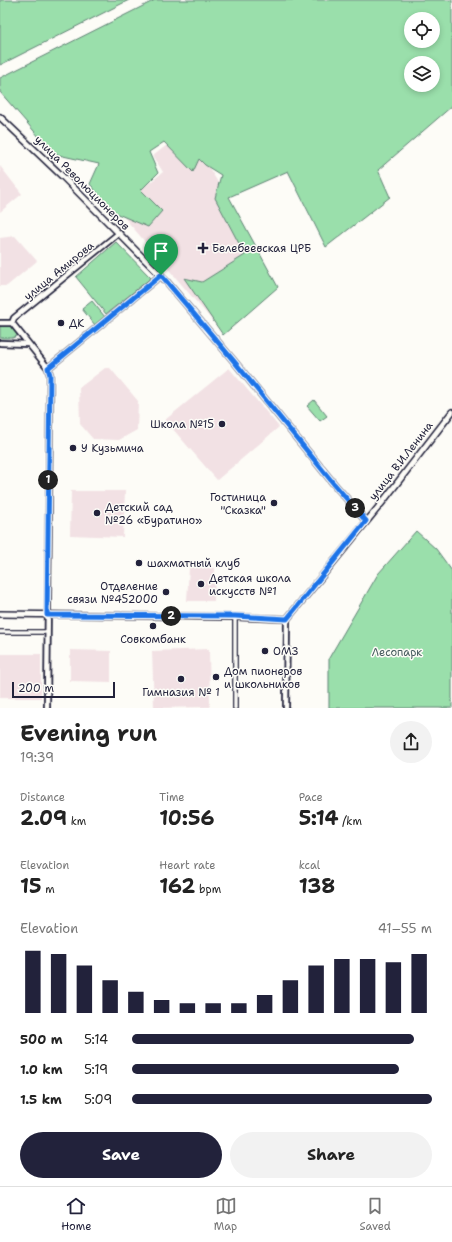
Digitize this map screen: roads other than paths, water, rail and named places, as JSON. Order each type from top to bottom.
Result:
[{"type":"main road","name":"улица Революционеров","points":[[0,117],[63,177],[161,275],[366,521]]},
{"type":"main road","name":"улица В.И.Ленина","points":[[287,619],[452,412]]},
{"type":"main road","points":[[0,614],[235,616],[287,619]]},
{"type":"street","name":"улица Амирова","points":[[12,323],[14,318],[119,233]]},
{"type":"street","points":[[48,368],[161,275]]},
{"type":"street","points":[[0,323],[12,323],[48,368],[50,375],[46,708]]},
{"type":"street","points":[[0,343],[28,344]]},
{"type":"street","points":[[235,616],[235,708]]},
{"type":"street","points":[[286,708],[287,619]]},
{"type":"street","points":[[0,632],[47,632]]},
{"type":"place","name":"Белебеевская ЦРБ","points":[[203,248]]},
{"type":"place","name":"ДК","points":[[61,323]]},
{"type":"place","name":"Школа №15","points":[[222,424]]},
{"type":"place","name":"У Кузьмича","points":[[73,448]]},
{"type":"place","name":"Гостиница \"Сказка\"","points":[[274,503]]},
{"type":"place","name":"Детский сад №26 «Буратино»","points":[[97,513]]},
{"type":"place","name":"шахматный клуб","points":[[139,563]]},
{"type":"place","name":"Детская школа искусств №1","points":[[201,584]]},
{"type":"place","name":"Отделение связи №452000","points":[[166,592]]},
{"type":"place","name":"Совкомбанк","points":[[153,626]]},
{"type":"place","name":"ОМЗ","points":[[265,651]]},
{"type":"place","name":"Дом пионеров и школьников","points":[[216,677]]},
{"type":"place","name":"Гимназия № 1","points":[[181,679]]},
{"type":"park label","name":"Лесопарк","points":[[397,652]]}]
